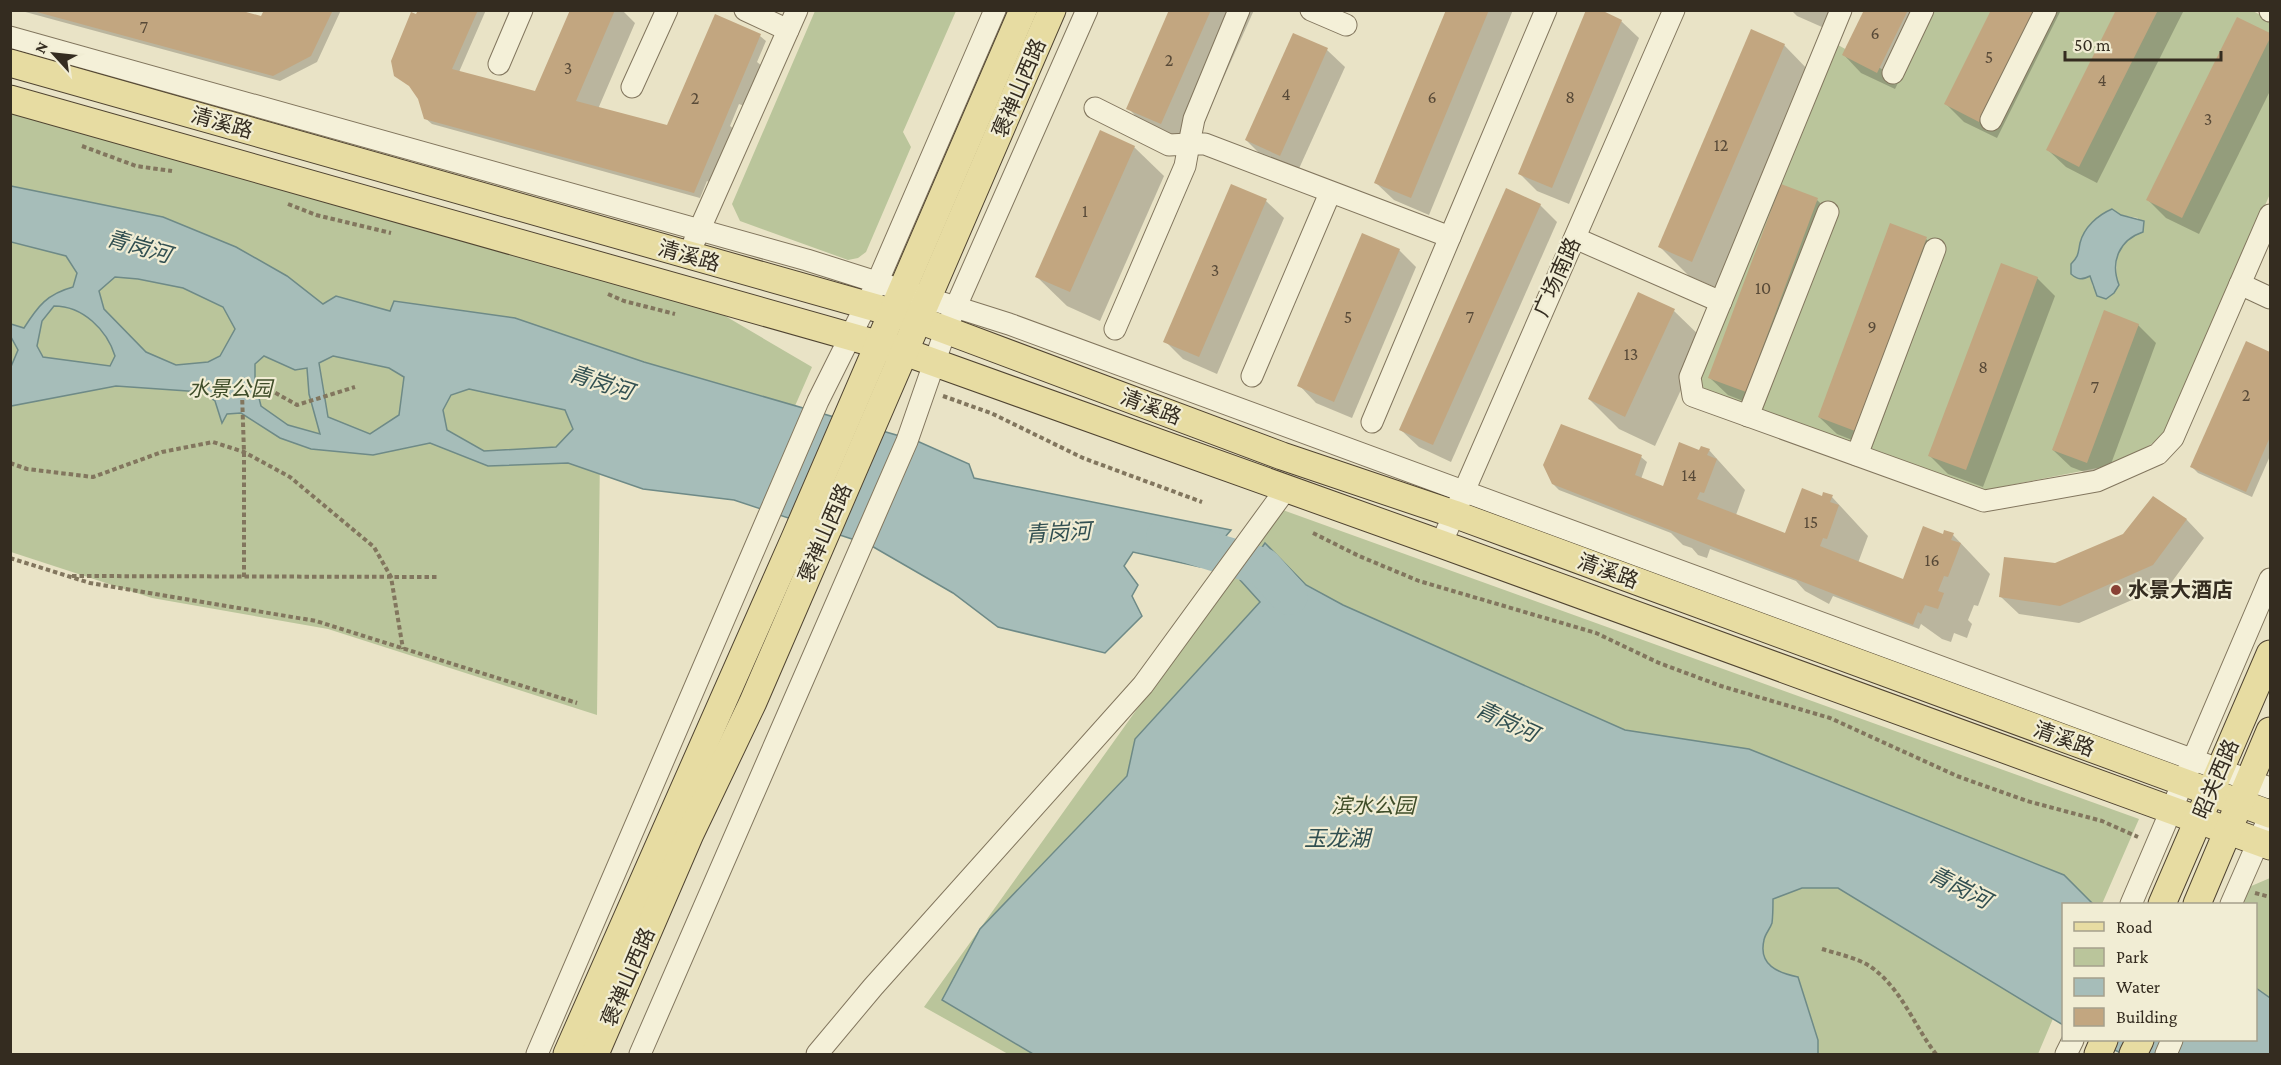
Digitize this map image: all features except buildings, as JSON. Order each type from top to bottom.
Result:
[{"type":"main road","name":"褒禅山西路","points":[[567,1054],[807,543],[863,412],[879,344],[1023,10]]},
{"type":"main road","name":"褒禅山西路","points":[[863,412],[904,352],[1052,10]]},
{"type":"main road","name":"清溪路","points":[[10,63],[687,256],[872,294],[951,318],[1282,456],[1460,502],[2188,771],[2253,790],[2271,814]]},
{"type":"main road","name":"清溪路","points":[[10,99],[904,352],[1442,544],[2265,844]]},
{"type":"main road","points":[[333,190],[343,157]]},
{"type":"main road","name":"褒禅山西路","points":[[595,1054],[690,834],[753,702],[807,543]]},
{"type":"main road","name":"昭关西路","points":[[2162,903],[2271,654]]},
{"type":"main road","name":"昭关西路","points":[[2197,903],[2228,831],[2253,790],[2271,731]]},
{"type":"street","points":[[499,64],[522,10]]},
{"type":"street","points":[[632,87],[667,10]]},
{"type":"street","points":[[745,10],[788,30]]},
{"type":"street","points":[[687,256],[797,10]]},
{"type":"street","points":[[537,1054],[818,401],[872,294],[995,10]]},
{"type":"street","points":[[640,1054],[903,452],[951,318],[1086,10]]},
{"type":"street","points":[[1115,329],[1185,166],[1194,119],[1239,10]]},
{"type":"street","points":[[1311,10],[1346,26]]},
{"type":"street","points":[[1372,422],[1546,10]]},
{"type":"street","name":"广场南路","points":[[1442,544],[1674,10]]},
{"type":"street","points":[[1841,10],[1690,378],[1694,396],[1984,501],[2097,481],[2158,454],[2173,438],[2271,215]]},
{"type":"street","points":[[1893,73],[1923,10]]},
{"type":"street","points":[[1991,120],[2046,10]]},
{"type":"street","points":[[10,37],[807,260],[872,294]]},
{"type":"street","points":[[1095,108],[1169,145],[1205,144],[1450,237]]},
{"type":"street","points":[[1252,376],[1330,193]]},
{"type":"street","points":[[1748,416],[1828,212]]},
{"type":"street","points":[[1575,238],[1721,302]]},
{"type":"street","points":[[1857,455],[1935,249]]},
{"type":"street","points":[[2240,284],[2271,298]]},
{"type":"street","points":[[818,1054],[873,987],[1143,685],[1286,489]]},
{"type":"street","points":[[2132,902],[2271,579]]},
{"type":"street","points":[[2235,896],[2265,844],[2271,814]]},
{"type":"path","points":[[76,144],[136,166],[183,173]]},
{"type":"path","points":[[284,202],[316,215],[394,234]]},
{"type":"path","points":[[602,292],[624,301],[680,315]]},
{"type":"path","points":[[244,577],[242,393],[274,392],[297,405],[355,387]]},
{"type":"path","points":[[925,390],[991,413],[1083,458],[1202,502]]},
{"type":"path","points":[[10,463],[27,469],[93,477],[162,452],[213,442],[244,452],[290,477],[374,547],[392,578],[403,649]]},
{"type":"path","points":[[1313,533],[1359,556],[1419,581],[1596,633],[1659,663],[1721,686],[1830,718],[1957,776],[2027,801],[2102,821],[2156,846]]},
{"type":"path","points":[[10,558],[90,583],[316,621],[577,703]]},
{"type":"path","points":[[68,576],[438,577]]},
{"type":"path","points":[[2235,896],[2247,892],[2271,897]]},
{"type":"path","points":[[1822,949],[1869,966],[1887,980],[1908,1009],[1920,1034],[1936,1054]]},
{"type":"green space","points":[[2251,10],[2270,20],[2270,194],[2163,437],[2118,464],[1985,490],[1696,386],[1838,45],[1898,78],[1933,11]],"holes":[[[2112,209],[2120,215],[2138,218],[2133,236],[2123,244],[2117,255],[2116,277],[2119,286],[2093,287],[2090,276],[2071,264],[2077,257],[2082,239],[2091,225]]]},
{"type":"green space","points":[[815,11],[956,11],[903,132],[911,147],[866,252],[858,258],[848,260],[740,221],[732,204]]},
{"type":"green space","name":"水景公园","points":[[10,99],[674,286],[812,367],[757,493],[600,451],[597,715],[328,629],[152,598],[11,552]]},
{"type":"green space","name":"玉龙湖","points":[[1280,509],[2139,819],[2102,903],[2062,903],[2062,997],[2038,1054],[1008,1054],[924,1007]]},
{"type":"green space","points":[[2270,878],[2270,1054],[2257,1041],[2257,903],[2236,903],[2242,890]]},
{"type":"water","points":[[11,186],[163,217],[236,247],[287,276],[323,304],[336,296],[390,311],[394,301],[515,318],[644,362],[917,441],[969,464],[974,478],[1231,530],[1200,567],[1133,552],[1124,566],[1138,585],[1132,596],[1142,616],[1105,653],[998,627],[953,593],[870,545],[734,500],[643,489],[568,463],[488,466],[430,443],[373,455],[311,449],[280,438],[241,413],[227,414],[222,423],[215,401],[202,392],[116,386],[11,406],[10,369],[18,350],[11,337],[11,324],[24,328],[44,302],[56,293],[73,287],[77,273],[66,256],[11,242]],"holes":[[[115,277],[183,288],[223,307],[235,329],[220,356],[208,362],[176,365],[146,352],[104,309],[99,291]],[[54,306],[65,307],[84,315],[100,329],[111,346],[115,356],[110,366],[43,357],[37,346],[42,321]],[[264,356],[295,370],[307,368],[309,394],[320,434],[288,425],[261,406],[255,382],[255,364]],[[333,356],[389,368],[404,377],[399,415],[370,434],[328,417],[319,363]],[[469,389],[565,410],[573,429],[556,447],[484,451],[447,430],[443,410],[451,395]]]},
{"type":"water","points":[[2112,209],[2121,215],[2144,221],[2143,232],[2122,246],[2116,260],[2116,276],[2119,285],[2106,299],[2097,296],[2090,276],[2080,279],[2071,274],[2071,264],[2077,256],[2082,237],[2088,227]]},
{"type":"water","name":"玉龙湖","points":[[1265,543],[1306,585],[1343,605],[1625,730],[1749,749],[2064,875],[2092,903],[2062,903],[2062,1024],[1838,888],[1802,888],[1773,899],[1772,923],[1763,949],[1764,956],[1771,966],[1783,973],[1798,977],[1818,1040],[1818,1054],[1033,1054],[942,1000],[980,929],[1127,776],[1135,739],[1260,602],[1240,580]]},
{"type":"water","points":[[2257,989],[2270,998],[2270,1054],[2123,1054],[2095,1041],[2257,1041]]},
{"type":"waterway","name":"青岗河","points":[[1165,537],[1263,567],[1289,596]]},
{"type":"place","name":"水景大酒店","points":[[2116,590]]},
{"type":"park label","name":"滨水公园","points":[[1373,806]]}]
